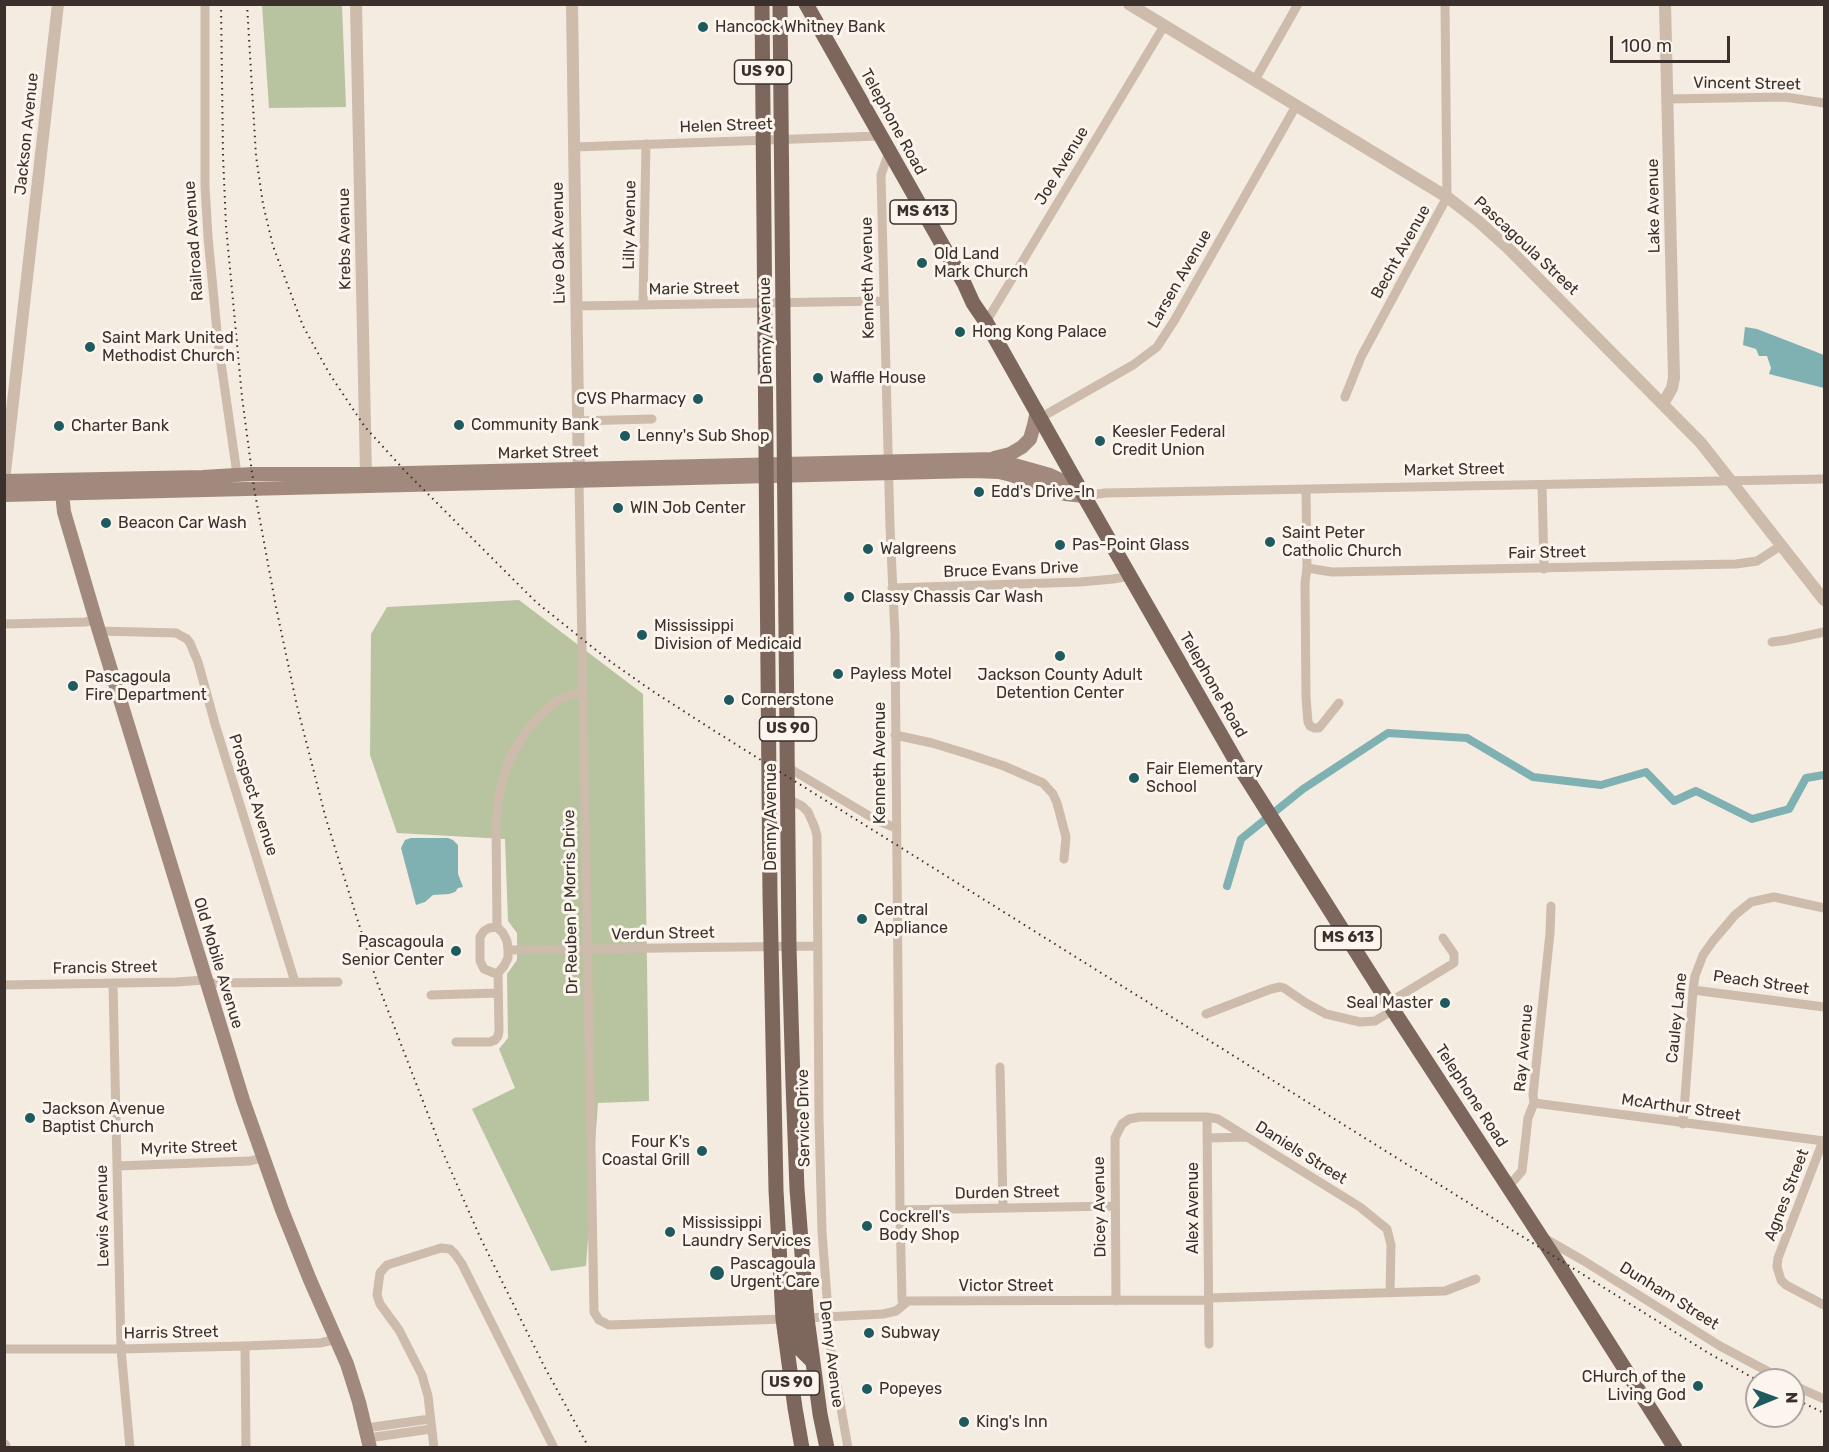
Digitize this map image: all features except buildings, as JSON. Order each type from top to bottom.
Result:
[{"type":"main road","name":"Denny Avenue","points":[[762,4],[771,947],[776,1199],[783,1319],[802,1448]]},
{"type":"main road","name":"Telephone Road","points":[[780,9],[797,5],[808,9],[964,283],[973,303],[986,322],[1237,763],[1675,1448]]},
{"type":"main road","name":"Denny Avenue","points":[[780,9],[789,946],[797,1189],[807,1318],[827,1448]]},
{"type":"main road","points":[[993,459],[1010,454],[1030,439],[1038,414]]},
{"type":"main road","name":"Market Street","points":[[4,481],[63,487],[579,476],[888,467],[993,459],[1050,475],[1067,483],[1084,496]]},
{"type":"main road","name":"Market Street","points":[[888,467],[999,472],[1065,494],[1084,496]]},
{"type":"main road","name":"Market Street","points":[[4,495],[63,487],[237,474],[579,476]]},
{"type":"main road","name":"Old Mobile Avenue","points":[[63,487],[64,512],[97,625],[262,1158],[310,1280],[337,1339],[354,1384],[368,1438]]},
{"type":"main road","points":[[780,1280],[792,1296],[797,1314],[807,1318]]},
{"type":"main road","points":[[783,1319],[793,1325],[798,1347],[813,1362]]},
{"type":"street","name":"Jackson Avenue","points":[[4,481],[58,4]]},
{"type":"street","name":"Railroad Avenue","points":[[205,4],[205,186],[208,237],[218,342],[237,474]]},
{"type":"street","name":"Krebs Avenue","points":[[356,4],[366,474]]},
{"type":"street","name":"Live Oak Avenue","points":[[572,4],[579,476]]},
{"type":"street","name":"Pascagoula Street","points":[[1129,4],[1447,196],[1478,221],[1508,248],[1701,443],[1824,600]]},
{"type":"street","points":[[1255,80],[1298,4]]},
{"type":"street","name":"Becht Avenue","points":[[1345,397],[1361,357],[1447,196],[1445,4]]},
{"type":"street","name":"Lake Avenue","points":[[1664,404],[1674,378],[1665,4]]},
{"type":"street","name":"Joe Avenue","points":[[986,322],[1164,26]]},
{"type":"street","name":"Vincent Street","points":[[1668,99],[1785,97],[1824,103]]},
{"type":"street","name":"Larsen Avenue","points":[[1038,414],[1133,365],[1149,355],[1163,340],[1296,106]]},
{"type":"street","name":"Helen Street","points":[[575,147],[879,136]]},
{"type":"street","name":"Lilly Avenue","points":[[644,305],[646,144]]},
{"type":"street","name":"Kenneth Avenue","points":[[889,152],[881,175],[888,467],[895,635],[900,1210],[902,1300],[904,1303]]},
{"type":"street","name":"Marie Street","points":[[576,306],[883,301]]},
{"type":"street","points":[[577,421],[652,419]]},
{"type":"street","name":"Dr Reuben P Morris Drive","points":[[579,476],[593,1306],[599,1320],[609,1325],[783,1319]]},
{"type":"street","name":"Market Street","points":[[1084,496],[1105,493],[1824,478]]},
{"type":"street","points":[[1542,485],[1544,568]]},
{"type":"street","points":[[1306,490],[1306,698],[1310,726],[1314,729],[1318,728],[1339,703]]},
{"type":"street","name":"Fair Street","points":[[1307,568],[1332,572],[1748,563],[1769,555],[1782,545]]},
{"type":"street","name":"Bruce Evans Drive","points":[[892,588],[1080,582],[1130,576]]},
{"type":"street","points":[[4,624],[85,622],[97,625]]},
{"type":"street","name":"Prospect Avenue","points":[[97,625],[176,633],[187,639],[198,662],[295,982]]},
{"type":"street","points":[[1772,642],[1824,632]]},
{"type":"street","points":[[456,1042],[490,1042],[495,1040],[499,1031],[498,973],[508,958],[508,950],[507,941],[497,927],[496,822],[505,771],[513,752],[527,730],[544,712],[559,699],[582,692]]},
{"type":"street","points":[[895,735],[932,743],[988,760],[1043,783],[1053,794],[1057,803],[1066,837],[1064,859]]},
{"type":"street","points":[[789,768],[876,820],[896,828]]},
{"type":"street","name":"Service Drive","points":[[788,799],[808,812],[816,828],[820,1199],[828,1317],[848,1448]]},
{"type":"street","name":"Cauley Lane","points":[[1683,1124],[1693,990],[1695,976],[1703,955],[1735,915],[1751,902],[1774,897],[1824,908]]},
{"type":"street","name":"Ray Avenue","points":[[1508,1186],[1521,1171],[1528,1118],[1534,1103],[1551,906]]},
{"type":"street","points":[[497,927],[483,931],[479,948],[483,969],[498,973]]},
{"type":"street","points":[[1206,1014],[1280,987],[1326,1014],[1360,1022],[1375,1020],[1391,1006],[1454,963],[1454,954],[1443,938]]},
{"type":"street","name":"Verdun Street","points":[[508,950],[817,946]]},
{"type":"street","name":"Francis Street","points":[[4,985],[338,982]]},
{"type":"street","name":"Lewis Avenue","points":[[113,983],[122,1349],[130,1448]]},
{"type":"street","name":"Peach Street","points":[[1693,990],[1824,1007]]},
{"type":"street","points":[[431,995],[498,993]]},
{"type":"street","points":[[1000,1067],[1003,1207]]},
{"type":"street","name":"McArthur Street","points":[[1534,1103],[1824,1141]]},
{"type":"street","name":"Daniels Street","points":[[1129,1119],[1140,1117],[1218,1119],[1360,1207],[1388,1229],[1391,1245],[1390,1293]]},
{"type":"street","name":"Alex Avenue","points":[[1207,1117],[1209,1344]]},
{"type":"street","name":"Dicey Avenue","points":[[1116,1301],[1115,1138],[1122,1124],[1129,1119]]},
{"type":"street","points":[[1208,1138],[1246,1137]]},
{"type":"street","name":"Agnes Street","points":[[1824,1141],[1778,1258],[1777,1267],[1781,1280],[1786,1285],[1824,1305]]},
{"type":"street","name":"Myrite Street","points":[[117,1166],[249,1161],[262,1158]]},
{"type":"street","name":"Durden Street","points":[[900,1210],[1115,1206]]},
{"type":"street","name":"Dunham Street","points":[[1540,1235],[1720,1346],[1761,1368]]},
{"type":"street","points":[[434,1448],[428,1396],[422,1375],[399,1330],[376,1295],[380,1273],[387,1265],[441,1248],[450,1249],[462,1264],[554,1448]]},
{"type":"street","name":"Victor Street","points":[[807,1318],[883,1314],[896,1311],[908,1301],[1116,1301],[1445,1291],[1476,1279]]},
{"type":"street","name":"Harris Street","points":[[4,1350],[245,1346],[320,1343],[337,1339]]},
{"type":"street","points":[[245,1346],[246,1448]]},
{"type":"street","points":[[1805,1390],[1824,1399]]},
{"type":"street","points":[[368,1438],[430,1424]]},
{"type":"green space","points":[[262,5],[342,5],[346,107],[269,108]]},
{"type":"green space","points":[[519,600],[643,694],[649,1101],[598,1103],[586,1266],[551,1271],[472,1109],[515,1088],[499,1049],[508,1038],[507,974],[517,960],[517,933],[508,921],[505,839],[397,833],[370,755],[371,634],[387,607]]},
{"type":"water","points":[[1745,327],[1757,329],[1824,355],[1824,388],[1769,374],[1771,368],[1767,356],[1759,356],[1756,349],[1743,345]]},
{"type":"water","points":[[411,838],[453,840],[458,845],[458,874],[463,887],[449,894],[433,895],[425,902],[416,905],[401,848],[405,840]]},
{"type":"waterway","points":[[1227,886],[1241,839],[1303,789],[1388,733],[1467,738],[1533,777],[1601,785],[1646,772],[1674,801],[1696,791],[1752,819],[1789,809],[1806,778],[1824,775]]},
{"type":"railway","points":[[221,4],[226,226],[242,397],[254,488],[297,706],[326,819],[377,982],[441,1148],[480,1237],[544,1366],[589,1448]]},
{"type":"railway","points":[[247,4],[256,156],[263,204],[273,246],[303,326],[329,373],[365,427],[406,472],[536,602],[611,662],[713,730],[1710,1354],[1745,1373]]},
{"type":"railway","points":[[1805,1404],[1824,1413]]},
{"type":"place","name":"Hancock Whitney Bank","points":[[703,27]]},
{"type":"place","name":"Old Land Mark Church","points":[[922,263]]},
{"type":"place","name":"Hong Kong Palace","points":[[960,332]]},
{"type":"place","name":"Saint Mark United Methodist Church","points":[[90,347]]},
{"type":"place","name":"Waffle House","points":[[818,378]]},
{"type":"place","name":"CVS Pharmacy","points":[[698,399]]},
{"type":"place","name":"Community Bank","points":[[459,425]]},
{"type":"place","name":"Charter Bank","points":[[59,426]]},
{"type":"place","name":"Lenny's Sub Shop","points":[[625,436]]},
{"type":"place","name":"Keesler Federal Credit Union","points":[[1100,441]]},
{"type":"place","name":"Edd's Drive-In","points":[[979,492]]},
{"type":"place","name":"WIN Job Center","points":[[618,508]]},
{"type":"place","name":"Beacon Car Wash","points":[[106,523]]},
{"type":"place","name":"Saint Peter Catholic Church","points":[[1270,542]]},
{"type":"place","name":"Pas-Point Glass","points":[[1060,545]]},
{"type":"place","name":"Walgreens","points":[[868,549]]},
{"type":"place","name":"Classy Chassis Car Wash","points":[[849,597]]},
{"type":"place","name":"Mississippi Division of Medicaid","points":[[642,635]]},
{"type":"place","name":"Jackson County Adult Detention Center","points":[[1060,656]]},
{"type":"place","name":"Payless Motel","points":[[838,674]]},
{"type":"place","name":"Pascagoula Fire Department","points":[[73,686]]},
{"type":"place","name":"Cornerstone","points":[[729,700]]},
{"type":"place","name":"Fair Elementary School","points":[[1134,778]]},
{"type":"place","name":"Central Appliance","points":[[862,919]]},
{"type":"place","name":"Pascagoula Senior Center","points":[[456,951]]},
{"type":"place","name":"Seal Master","points":[[1445,1003]]},
{"type":"place","name":"Jackson Avenue Baptist Church","points":[[30,1118]]},
{"type":"place","name":"Four K's Coastal Grill","points":[[702,1151]]},
{"type":"place","name":"Cockrell's Body Shop","points":[[867,1226]]},
{"type":"place","name":"Mississippi Laundry Services","points":[[670,1232]]},
{"type":"place","name":"Pascagoula Urgent Care","points":[[717,1273]]},
{"type":"place","name":"Subway","points":[[869,1333]]},
{"type":"place","name":"CHurch of the Living God","points":[[1698,1386]]},
{"type":"place","name":"Popeyes","points":[[867,1389]]},
{"type":"place","name":"King's Inn","points":[[964,1422]]}]
